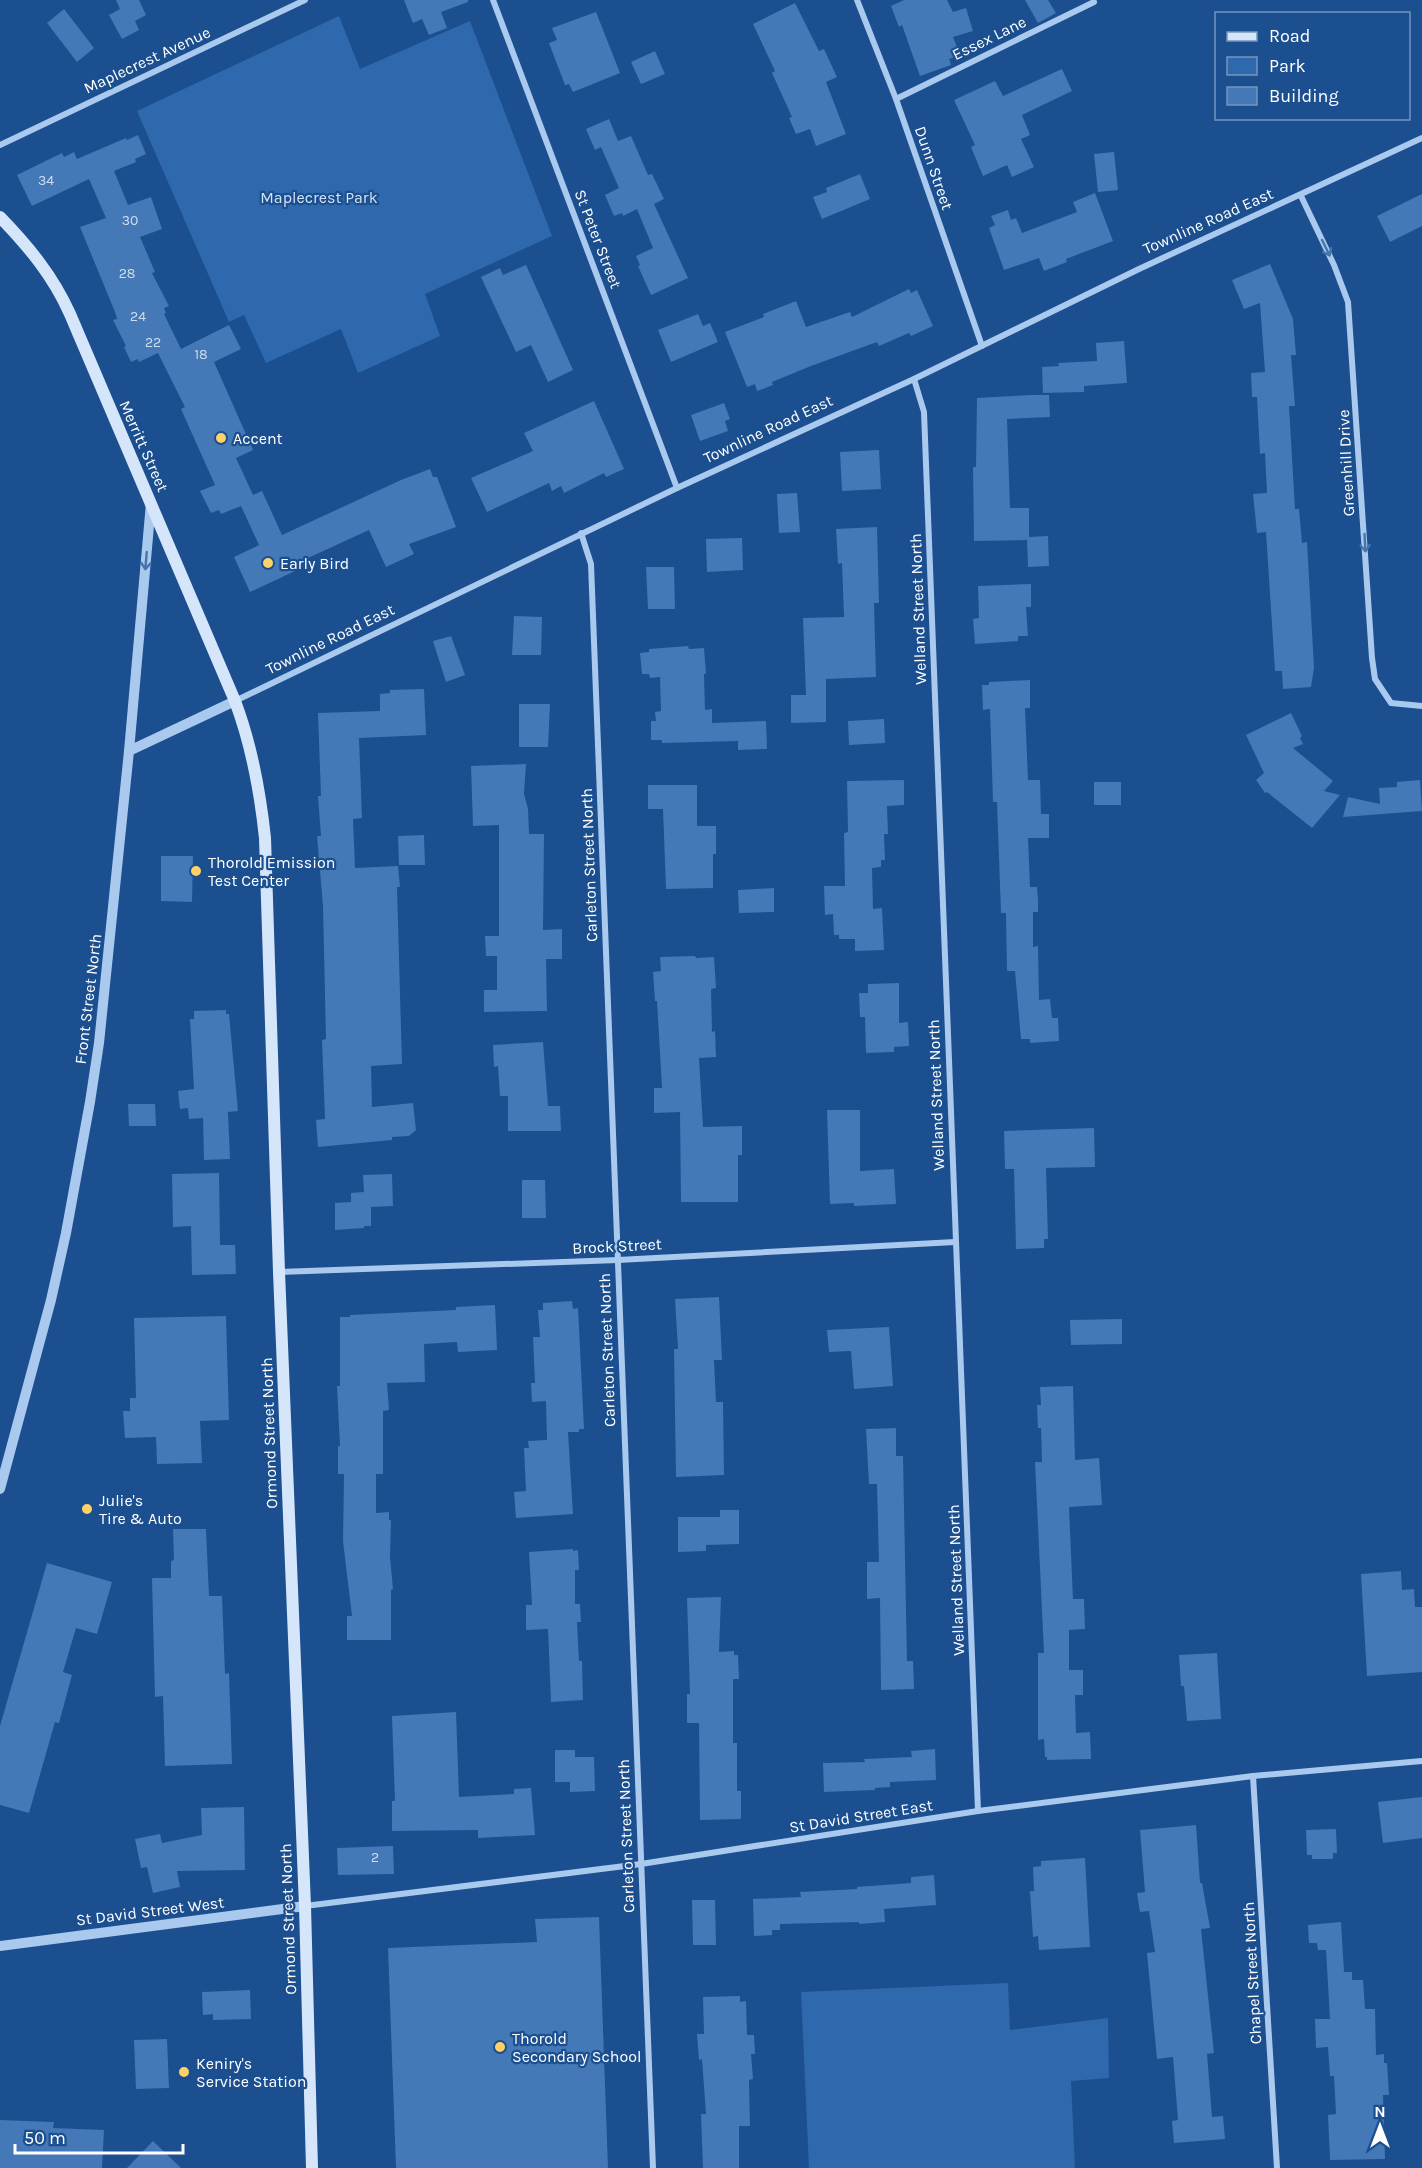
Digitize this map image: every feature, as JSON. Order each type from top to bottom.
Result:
[{"type":"main road","name":"Merritt Street","points":[[0,217],[42,264],[61,295],[235,701]]},
{"type":"main road","name":"Ormond Street North","points":[[235,701],[252,752],[265,838],[279,1272],[305,1906],[312,2168]]},
{"type":"street","name":"Maplecrest Avenue","points":[[0,145],[305,0]]},
{"type":"street","name":"St Peter Street","points":[[493,0],[677,488]]},
{"type":"street","name":"Dunn Street","points":[[857,0],[896,99],[982,346]]},
{"type":"street","name":"Essex Lane","points":[[896,99],[1094,2]]},
{"type":"street","name":"Townline Road East","points":[[129,751],[391,627],[581,533],[914,379],[1139,269],[1301,196],[1422,138]]},
{"type":"street","name":"Greenhill Drive","points":[[1301,196],[1334,265],[1348,302],[1375,679],[1391,703],[1422,706]]},
{"type":"street","name":"Welland Street North","points":[[914,379],[924,412],[978,1811]]},
{"type":"street","name":"Front Street North","points":[[0,1489],[51,1300],[88,1113],[99,1043],[129,751],[151,502]]},
{"type":"street","name":"Carleton Street North","points":[[581,533],[591,564],[652,2168]]},
{"type":"street","name":"Brock Street","points":[[279,1272],[618,1260],[955,1242]]},
{"type":"street","name":"St David Street East","points":[[305,1906],[641,1864],[978,1811],[1253,1776],[1422,1761]]},
{"type":"street","name":"Chapel Street North","points":[[1253,1776],[1277,2168]]},
{"type":"street","name":"St David Street West","points":[[0,1946],[305,1906]]},
{"type":"green space","name":"Maplecrest Park","points":[[339,16],[360,69],[470,21],[552,236],[425,294],[440,336],[358,373],[341,329],[266,363],[244,315],[229,322],[137,111]]},
{"type":"green space","points":[[1008,1983],[1010,2030],[1108,2018],[1109,2078],[1071,2081],[1075,2168],[809,2168],[801,1992]]},
{"type":"building","points":[[116,0],[139,0],[146,15],[135,21],[139,30],[122,39],[109,15],[120,9]]},
{"type":"building","points":[[404,0],[468,0],[468,2],[441,12],[447,28],[429,35],[422,19],[413,23]]},
{"type":"building","points":[[904,0],[947,0],[953,12],[966,8],[973,31],[953,37],[960,55],[949,59],[951,65],[920,76],[902,25],[899,27],[891,6]]},
{"type":"building","points":[[1025,0],[1048,0],[1056,13],[1038,23]]},
{"type":"building","points":[[795,3],[819,51],[824,49],[837,77],[826,82],[846,134],[816,146],[810,129],[796,134],[789,118],[792,117],[772,73],[775,71],[753,24]]},
{"type":"building","points":[[64,9],[94,48],[77,62],[47,23]]},
{"type":"building","points":[[596,12],[620,73],[573,92],[569,84],[565,85],[549,43],[557,40],[552,28]]},
{"type":"building","points":[[655,51],[665,74],[641,84],[631,62]]},
{"type":"building","points":[[1062,69],[1072,91],[1022,115],[1030,135],[1021,139],[1034,167],[1012,177],[1007,165],[983,176],[971,147],[975,145],[954,100],[995,81],[1003,96]]},
{"type":"building","points":[[609,119],[618,141],[631,136],[648,175],[652,174],[664,199],[654,204],[688,278],[651,295],[636,256],[653,248],[637,209],[623,216],[622,213],[614,216],[605,195],[619,188],[601,147],[595,150],[586,129]]},
{"type":"building","points":[[138,135],[146,154],[135,159],[136,162],[114,171],[128,205],[151,197],[162,229],[140,237],[155,272],[152,273],[169,306],[164,308],[166,313],[164,314],[181,349],[229,325],[241,349],[214,362],[253,450],[236,458],[253,495],[262,491],[282,535],[430,469],[433,477],[437,477],[456,527],[409,544],[414,554],[386,567],[369,530],[308,558],[310,564],[250,592],[234,557],[259,545],[241,506],[221,514],[219,510],[211,513],[200,491],[215,485],[181,409],[185,407],[158,353],[139,362],[138,359],[131,362],[113,320],[117,319],[115,312],[80,227],[106,218],[89,179],[32,206],[17,175],[62,153],[64,157],[74,152],[77,159]]},
{"type":"building","points":[[1114,152],[1118,190],[1098,192],[1094,154]]},
{"type":"building","points":[[860,174],[870,199],[822,219],[813,197],[827,192],[826,188]]},
{"type":"building","points":[[1095,193],[1113,241],[1066,259],[1067,262],[1044,271],[1039,258],[1004,270],[989,228],[995,225],[991,216],[1008,210],[1011,220],[1016,218],[1022,233],[1077,212],[1073,202]]},
{"type":"building","points":[[1422,194],[1422,226],[1390,242],[1377,216]]},
{"type":"building","points":[[1270,264],[1293,319],[1296,355],[1291,355],[1295,406],[1289,406],[1295,509],[1299,509],[1302,543],[1307,542],[1314,668],[1311,687],[1283,689],[1282,671],[1275,671],[1266,532],[1257,533],[1253,494],[1267,493],[1265,453],[1260,454],[1257,397],[1252,397],[1251,373],[1265,372],[1260,303],[1244,309],[1232,280]]},
{"type":"building","points":[[526,265],[573,370],[548,382],[531,345],[516,352],[481,277],[500,268],[503,275]]},
{"type":"building","points":[[909,289],[911,293],[917,290],[933,326],[911,336],[909,333],[879,346],[877,342],[811,366],[772,382],[773,385],[757,391],[755,384],[747,387],[725,332],[764,317],[763,314],[796,301],[806,327],[850,312],[852,317]]},
{"type":"building","points":[[698,314],[703,326],[710,323],[718,342],[671,362],[658,330]]},
{"type":"building","points":[[1124,341],[1127,383],[1084,386],[1084,392],[1043,393],[1042,367],[1059,366],[1058,363],[1097,361],[1096,343]]},
{"type":"building","points":[[1049,395],[1050,417],[1007,419],[1010,508],[1029,508],[1029,537],[1048,536],[1049,566],[1028,567],[1027,540],[974,541],[973,467],[976,467],[977,398]]},
{"type":"building","points":[[594,401],[624,469],[606,477],[604,473],[564,493],[561,486],[552,491],[549,483],[487,512],[471,478],[533,451],[524,433]]},
{"type":"building","points":[[724,403],[730,419],[725,421],[728,431],[700,441],[691,415]]},
{"type":"building","points":[[879,450],[881,489],[842,491],[840,452]]},
{"type":"building","points":[[797,493],[800,532],[779,533],[777,494]]},
{"type":"building","points":[[877,527],[879,603],[874,603],[876,677],[826,679],[826,722],[791,723],[791,695],[806,695],[803,618],[844,617],[842,563],[838,564],[836,529]]},
{"type":"building","points":[[742,538],[743,570],[707,572],[706,539]]},
{"type":"building","points":[[646,567],[674,567],[675,609],[648,609]]},
{"type":"building","points":[[1031,584],[1031,607],[1026,607],[1028,636],[1018,636],[1018,641],[975,644],[973,619],[979,618],[978,586]]},
{"type":"building","points":[[514,616],[542,617],[541,655],[512,655]]},
{"type":"building","points":[[451,636],[465,675],[446,682],[433,641]]},
{"type":"building","points":[[688,646],[689,649],[704,648],[705,710],[712,709],[712,723],[766,721],[767,749],[738,750],[738,741],[662,743],[662,740],[651,740],[651,721],[656,721],[655,712],[661,711],[660,677],[650,678],[649,674],[642,674],[640,653],[649,652],[649,649]]},
{"type":"building","points":[[1030,680],[1030,708],[1025,708],[1028,780],[1040,780],[1041,814],[1049,814],[1049,838],[1028,838],[1030,887],[1037,887],[1038,900],[1038,912],[1033,912],[1033,947],[1038,946],[1039,1000],[1050,999],[1052,1018],[1058,1018],[1059,1041],[1030,1043],[1030,1039],[1021,1039],[1015,971],[1007,971],[1006,913],[1001,913],[997,802],[993,802],[990,709],[983,710],[982,685],[989,685],[989,682]]},
{"type":"building","points":[[424,689],[426,735],[359,738],[362,818],[353,819],[355,868],[398,866],[400,887],[397,887],[402,1064],[371,1066],[372,1107],[413,1103],[416,1130],[409,1136],[392,1137],[392,1140],[318,1147],[316,1120],[325,1119],[322,1040],[326,1039],[323,906],[317,836],[321,836],[318,796],[321,796],[318,713],[380,711],[380,694],[390,693],[390,690]]},
{"type":"building","points":[[519,704],[550,704],[548,747],[519,747]]},
{"type":"building","points":[[1291,713],[1302,736],[1300,738],[1303,744],[1293,748],[1333,781],[1324,791],[1340,795],[1312,828],[1267,792],[1265,793],[1256,780],[1264,773],[1246,735]]},
{"type":"building","points":[[884,719],[885,743],[849,745],[848,721]]},
{"type":"building","points":[[526,764],[524,794],[528,809],[529,834],[544,834],[543,930],[562,929],[562,959],[546,959],[547,1011],[484,1012],[484,990],[497,990],[497,956],[486,956],[485,936],[499,936],[499,825],[473,826],[471,766]]},
{"type":"building","points":[[904,780],[904,805],[887,806],[888,834],[884,834],[885,860],[881,860],[881,867],[872,868],[873,909],[882,908],[884,950],[855,951],[855,939],[839,939],[839,935],[834,935],[833,914],[825,915],[824,886],[845,886],[844,833],[848,832],[847,781]]},
{"type":"building","points":[[1420,780],[1422,811],[1343,817],[1348,797],[1380,804],[1379,788],[1397,787],[1397,782]]},
{"type":"building","points":[[1094,782],[1121,782],[1121,805],[1094,805]]},
{"type":"building","points":[[648,785],[697,785],[697,826],[716,826],[713,888],[666,889],[663,809],[648,809]]},
{"type":"building","points":[[424,835],[425,865],[399,865],[398,836]]},
{"type":"building","points":[[161,856],[193,856],[192,902],[161,901]]},
{"type":"building","points":[[774,888],[774,912],[739,913],[738,890]]},
{"type":"building","points":[[695,956],[696,958],[714,957],[716,988],[711,989],[712,1032],[715,1031],[716,1057],[699,1058],[703,1127],[742,1126],[742,1155],[738,1155],[738,1202],[681,1202],[680,1112],[654,1113],[654,1088],[662,1088],[653,972],[661,971],[660,957]]},
{"type":"building","points":[[899,983],[899,1023],[908,1022],[909,1046],[894,1047],[894,1052],[866,1053],[865,1017],[860,1017],[859,993],[868,993],[868,984]]},
{"type":"building","points":[[226,1010],[226,1014],[229,1014],[238,1111],[228,1112],[230,1159],[204,1160],[203,1118],[189,1119],[188,1108],[180,1109],[178,1091],[194,1089],[190,1019],[194,1019],[194,1011]]},
{"type":"building","points":[[543,1042],[548,1106],[560,1106],[561,1131],[508,1131],[508,1096],[500,1096],[498,1066],[494,1067],[493,1045]]},
{"type":"building","points":[[128,1104],[155,1104],[156,1126],[129,1126]]},
{"type":"building","points":[[827,1110],[860,1110],[860,1171],[894,1169],[896,1204],[854,1206],[854,1203],[830,1204]]},
{"type":"building","points":[[1094,1128],[1095,1167],[1046,1168],[1048,1239],[1044,1239],[1044,1248],[1016,1249],[1014,1169],[1005,1169],[1004,1131]]},
{"type":"building","points":[[219,1173],[220,1245],[235,1245],[236,1274],[192,1275],[191,1226],[173,1227],[172,1174]]},
{"type":"building","points":[[392,1174],[393,1206],[371,1207],[371,1226],[335,1230],[335,1203],[351,1202],[351,1193],[364,1192],[363,1175]]},
{"type":"building","points":[[522,1180],[545,1180],[546,1218],[522,1218]]},
{"type":"building","points":[[719,1297],[722,1360],[714,1360],[716,1402],[723,1402],[724,1475],[676,1477],[674,1349],[678,1349],[675,1299]]},
{"type":"building","points":[[572,1301],[573,1309],[578,1308],[584,1429],[579,1429],[579,1432],[568,1432],[573,1514],[516,1518],[514,1492],[526,1491],[524,1448],[529,1448],[528,1441],[547,1440],[546,1401],[532,1402],[531,1383],[535,1383],[533,1337],[540,1337],[538,1310],[543,1310],[543,1303]]},
{"type":"building","points":[[495,1305],[497,1350],[458,1352],[457,1342],[424,1344],[425,1382],[387,1383],[389,1410],[383,1411],[383,1474],[376,1474],[376,1513],[389,1512],[389,1520],[391,1520],[390,1557],[393,1589],[391,1590],[391,1640],[347,1640],[347,1616],[352,1616],[343,1541],[344,1474],[338,1474],[338,1446],[340,1446],[337,1386],[340,1386],[340,1317],[456,1310],[456,1307]]},
{"type":"building","points":[[226,1316],[229,1420],[200,1421],[202,1463],[157,1464],[156,1437],[125,1438],[123,1411],[130,1411],[130,1398],[136,1398],[134,1318]]},
{"type":"building","points":[[1122,1319],[1122,1344],[1071,1345],[1070,1320]]},
{"type":"building","points":[[889,1327],[893,1386],[854,1389],[851,1351],[829,1352],[827,1330]]},
{"type":"building","points":[[1073,1386],[1075,1460],[1099,1458],[1102,1505],[1069,1507],[1073,1599],[1084,1599],[1085,1629],[1069,1630],[1069,1670],[1083,1670],[1083,1695],[1075,1695],[1076,1733],[1090,1732],[1091,1759],[1047,1760],[1044,1739],[1038,1740],[1038,1653],[1044,1653],[1035,1462],[1042,1462],[1041,1428],[1038,1428],[1037,1405],[1041,1405],[1040,1387]]},
{"type":"building","points":[[896,1428],[896,1456],[903,1456],[907,1661],[913,1661],[914,1689],[881,1690],[880,1598],[867,1599],[867,1562],[879,1562],[877,1484],[869,1484],[866,1429]]},
{"type":"building","points":[[720,1510],[739,1510],[739,1544],[706,1545],[706,1551],[678,1552],[678,1517],[720,1517]]},
{"type":"building","points":[[173,1529],[206,1529],[209,1596],[222,1596],[225,1674],[229,1673],[232,1764],[165,1766],[163,1696],[155,1697],[152,1578],[171,1578],[171,1561],[174,1560]]},
{"type":"building","points":[[573,1549],[573,1551],[578,1550],[579,1570],[575,1570],[575,1604],[580,1604],[581,1622],[577,1622],[579,1661],[582,1661],[583,1700],[551,1702],[548,1629],[526,1630],[526,1605],[532,1605],[529,1552]]},
{"type":"building","points":[[47,1563],[112,1582],[97,1634],[76,1628],[63,1672],[72,1675],[59,1723],[55,1722],[29,1813],[0,1805],[0,1726]]},
{"type":"building","points":[[1401,1571],[1402,1590],[1414,1589],[1415,1607],[1422,1607],[1422,1672],[1367,1676],[1361,1574]]},
{"type":"building","points":[[721,1597],[719,1652],[734,1651],[734,1655],[738,1655],[739,1679],[733,1679],[733,1743],[737,1743],[737,1791],[741,1791],[741,1819],[700,1820],[699,1723],[687,1723],[687,1694],[690,1694],[687,1598]]},
{"type":"building","points":[[1217,1653],[1221,1719],[1187,1721],[1179,1655]]},
{"type":"building","points":[[456,1712],[459,1797],[514,1794],[514,1789],[531,1788],[535,1835],[478,1838],[478,1830],[392,1831],[392,1801],[395,1801],[392,1716]]},
{"type":"building","points":[[935,1749],[936,1780],[890,1782],[890,1787],[875,1788],[875,1790],[824,1792],[823,1763],[865,1762],[864,1759],[912,1757],[911,1751]]},
{"type":"building","points":[[555,1750],[575,1750],[575,1757],[594,1757],[595,1791],[570,1792],[570,1782],[555,1782]]},
{"type":"building","points":[[1422,1797],[1422,1838],[1383,1843],[1378,1802]]},
{"type":"building","points":[[244,1807],[245,1870],[177,1871],[180,1887],[153,1893],[147,1867],[141,1868],[135,1839],[160,1834],[162,1843],[202,1835],[201,1808]]},
{"type":"building","points":[[1196,1825],[1200,1883],[1202,1883],[1210,1928],[1201,1929],[1214,2053],[1207,2054],[1212,2117],[1223,2116],[1225,2139],[1174,2143],[1172,2121],[1178,2120],[1173,2057],[1157,2059],[1147,1953],[1155,1952],[1149,1911],[1140,1912],[1137,1893],[1145,1892],[1140,1830]]},
{"type":"building","points":[[1336,1829],[1337,1853],[1333,1853],[1333,1859],[1312,1859],[1312,1855],[1307,1855],[1306,1830]]},
{"type":"building","points":[[393,1846],[394,1874],[338,1875],[337,1848]]},
{"type":"building","points":[[1085,1858],[1090,1947],[1039,1950],[1038,1936],[1033,1937],[1030,1891],[1034,1891],[1033,1867],[1041,1866],[1041,1861]]},
{"type":"building","points":[[934,1875],[936,1905],[884,1909],[885,1922],[780,1924],[780,1930],[772,1930],[772,1935],[754,1936],[753,1899],[801,1897],[800,1892],[911,1883],[911,1877]]},
{"type":"building","points":[[692,1900],[715,1900],[716,1945],[693,1945]]},
{"type":"building","name":"Thorold Secondary School","points":[[599,1917],[608,2168],[396,2168],[388,1948],[537,1942],[535,1919]]},
{"type":"building","points":[[1341,1922],[1344,1972],[1352,1972],[1352,1980],[1363,1980],[1365,2009],[1375,2009],[1376,2055],[1384,2054],[1384,2063],[1387,2063],[1389,2095],[1383,2095],[1385,2159],[1330,2160],[1328,2115],[1336,2114],[1334,2076],[1330,2076],[1328,2047],[1316,2048],[1315,2019],[1330,2019],[1326,1950],[1318,1950],[1317,1943],[1309,1943],[1308,1925]]},
{"type":"building","points":[[250,1990],[251,2019],[213,2020],[213,2014],[203,2015],[202,1992]]},
{"type":"building","points":[[740,1996],[740,2002],[746,2001],[747,2035],[754,2035],[755,2054],[751,2054],[753,2079],[749,2080],[750,2126],[739,2126],[739,2168],[703,2168],[701,2114],[706,2114],[702,2059],[699,2060],[697,2034],[704,2034],[703,1997]]},
{"type":"building","points":[[167,2039],[169,2088],[136,2089],[134,2040]]},
{"type":"building","points":[[0,2120],[54,2122],[53,2128],[104,2130],[102,2168],[0,2168]]},
{"type":"building","points":[[153,2141],[181,2168],[127,2168]]},
{"type":"place","name":"Accent","points":[[221,438]]},
{"type":"place","name":"Early Bird","points":[[268,563]]},
{"type":"place","name":"Thorold Emission Test Center","points":[[196,871]]},
{"type":"place","name":"Julie's Tire & Auto","points":[[87,1509]]},
{"type":"place","name":"Thorold Secondary School","points":[[500,2047]]},
{"type":"place","name":"Keniry's Service Station","points":[[184,2072]]}]
